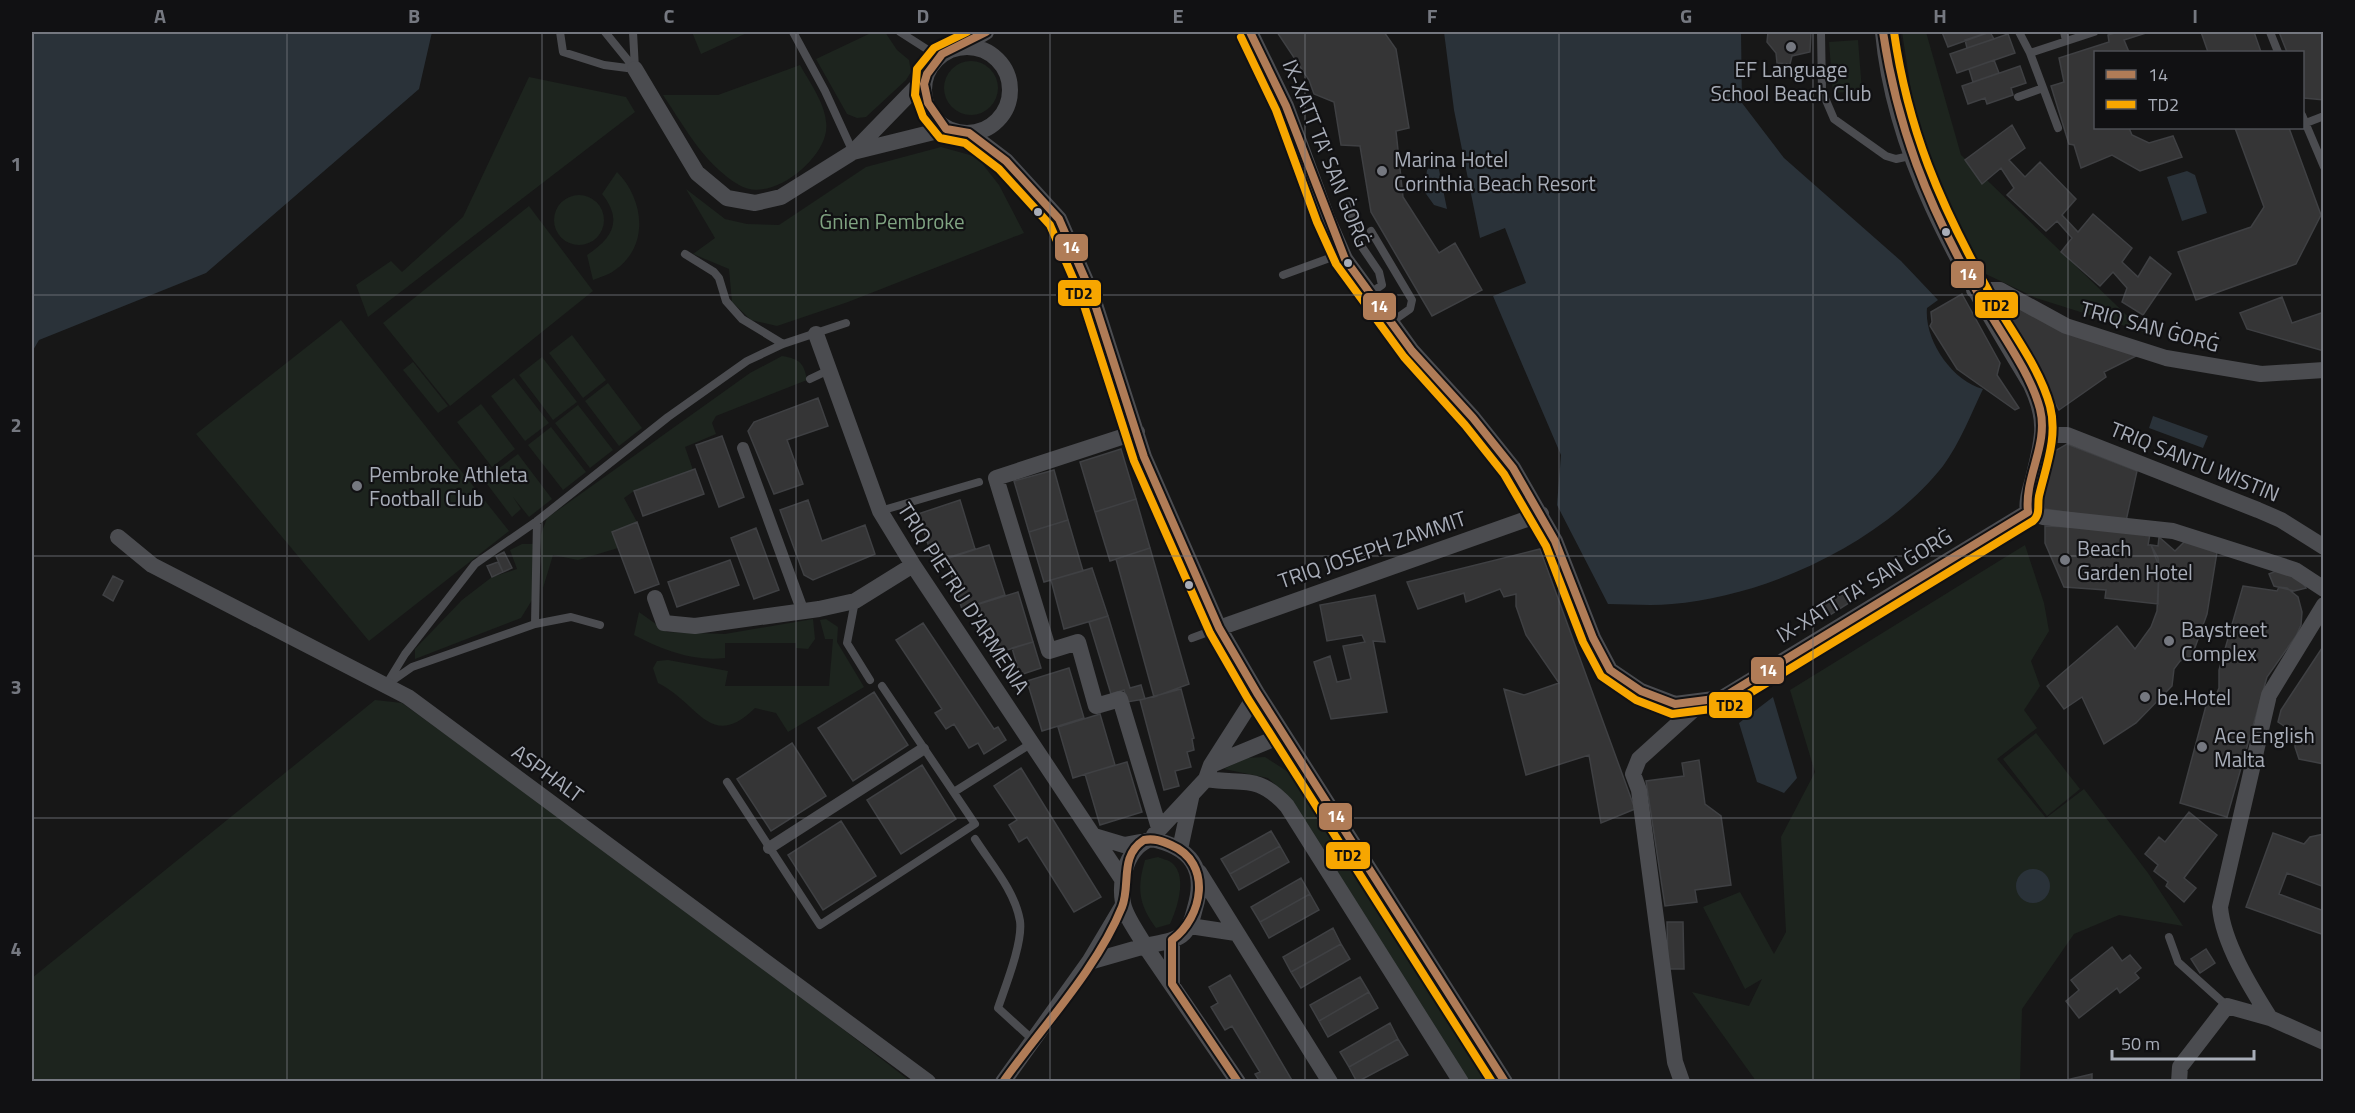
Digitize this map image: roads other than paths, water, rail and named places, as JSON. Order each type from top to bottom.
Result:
[{"type":"street","points":[[635,69],[697,173],[727,198],[755,203],[781,197],[853,152],[925,78],[939,57],[986,32]]},
{"type":"street","name":"IX-XATT TA' SAN ĠORĠ","points":[[1250,32],[1286,106],[1326,218],[1341,250],[1389,323],[1473,418],[1513,468],[1541,514],[1593,638],[1610,670],[1641,691],[1675,704],[1722,698],[2028,512]]},
{"type":"street","points":[[1883,32],[1895,104],[1910,156],[1941,230],[2038,400],[2044,435],[2031,486],[2028,512],[2043,518],[2173,531],[2295,570],[2324,589]]},
{"type":"street","points":[[853,152],[946,129],[969,133],[982,130],[994,123],[1004,112],[1009,99],[1010,88],[1001,63],[990,53],[976,47],[961,47]]},
{"type":"street","points":[[925,78],[924,92],[927,106],[946,129]]},
{"type":"street","points":[[969,133],[1006,161],[1059,219],[1092,295],[1144,457],[1219,628],[1283,735],[1505,1082]]},
{"type":"street","name":"TRIQ SAN ĠORĠ","points":[[1974,290],[2000,290],[2066,326],[2166,358],[2261,374],[2324,370]]},
{"type":"street","name":"TRIQ PIETRU D'ARMENIA","points":[[816,334],[880,510],[912,564],[1124,882]]},
{"type":"street","points":[[1137,432],[996,478],[1049,651],[1078,642],[1096,706],[1120,699],[1150,836]]},
{"type":"street","name":"TRIQ SANTU WISTIN","points":[[2044,435],[2067,435],[2247,506],[2281,520],[2324,547]]},
{"type":"street","points":[[743,448],[803,612]]},
{"type":"street","name":"TRIQ JOSEPH ZAMMIT","points":[[1219,628],[1541,514]]},
{"type":"street","name":"ASPHALT","points":[[118,537],[152,565],[408,697],[928,1082]]},
{"type":"street","points":[[655,598],[664,622],[695,626],[803,612],[855,601],[912,564]]},
{"type":"street","points":[[2270,1018],[2254,993],[2222,926],[2220,907],[2269,695],[2324,605]]},
{"type":"street","points":[[1003,1082],[1089,962],[1123,905],[1128,862],[1150,836],[1191,798],[1257,693]]},
{"type":"street","points":[[1682,1082],[1675,1062],[1639,790],[1633,774],[1639,759],[1703,701]]},
{"type":"street","points":[[1208,772],[1283,735]]},
{"type":"street","points":[[769,848],[923,749]]},
{"type":"street","points":[[1208,772],[1271,789],[1287,806],[1461,1082]]},
{"type":"street","points":[[1180,849],[1191,798]]},
{"type":"street","points":[[1094,837],[1124,845],[1150,836],[1187,853],[1330,1082]]},
{"type":"street","points":[[1089,962],[1172,940],[1183,934],[1190,926],[1197,903],[1199,872]]},
{"type":"street","points":[[1123,905],[1145,946],[1238,1082]]},
{"type":"street","points":[[1190,926],[1236,933]]},
{"type":"street","points":[[1172,940],[1172,984]]},
{"type":"street","points":[[2179,1082],[2180,1067],[2227,1006],[2270,1018],[2322,1039]]},
{"type":"lane","points":[[560,32],[563,52],[604,65],[635,69]]},
{"type":"lane","points":[[605,32],[635,69]]},
{"type":"lane","points":[[633,32],[635,69]]},
{"type":"lane","points":[[793,32],[825,91],[853,152]]},
{"type":"lane","points":[[900,32],[939,57]]},
{"type":"lane","points":[[1821,32],[1822,91],[1834,119],[1886,156],[1896,159],[1910,156]]},
{"type":"lane","points":[[2019,32],[2030,53],[2058,128]]},
{"type":"lane","points":[[2064,32],[2066,41]]},
{"type":"lane","points":[[2030,53],[2094,32]]},
{"type":"lane","points":[[2270,32],[2278,51]]},
{"type":"lane","points":[[2018,97],[2043,88]]},
{"type":"lane","points":[[2324,116],[2304,119],[2324,167]]},
{"type":"lane","points":[[1348,204],[1362,247],[1381,278],[1382,285],[1369,294]]},
{"type":"lane","points":[[1371,231],[1412,300],[1410,309],[1389,323]]},
{"type":"lane","points":[[1283,275],[1327,259],[1341,250]]},
{"type":"lane","points":[[685,254],[714,272],[719,278],[726,301],[742,319],[783,344]]},
{"type":"lane","points":[[386,685],[405,654],[475,564],[537,521],[668,417],[747,362],[783,344],[846,323]]},
{"type":"lane","points":[[810,379],[830,370]]},
{"type":"lane","points":[[880,510],[979,482]]},
{"type":"lane","points":[[535,624],[537,521]]},
{"type":"lane","points":[[855,601],[847,643],[870,680]]},
{"type":"lane","points":[[386,685],[412,667],[535,624],[571,617],[600,626]]},
{"type":"lane","points":[[1192,638],[1219,628]]},
{"type":"lane","points":[[727,782],[820,925],[975,824],[882,686]]},
{"type":"lane","points":[[954,792],[1032,743]]},
{"type":"lane","points":[[975,839],[1006,884],[1020,922],[1013,964],[998,1008],[1032,1040]]},
{"type":"lane","points":[[2169,937],[2178,962],[2227,1006]]},
{"type":"place","name":"EF Language School Beach Club","points":[[1791,47]]},
{"type":"place","name":"Marina Hotel Corinthia Beach Resort","points":[[1382,171]]},
{"type":"place","name":"Pembroke Athleta Football Club","points":[[357,486]]},
{"type":"place","name":"Beach Garden Hotel","points":[[2065,560]]},
{"type":"place","name":"Baystreet Complex","points":[[2169,641]]},
{"type":"place","name":"be.Hotel","points":[[2145,697]]},
{"type":"place","name":"Ace English Malta","points":[[2202,747]]},
{"type":"park label","name":"Ġnien Pembroke","points":[[892,221]]}]
